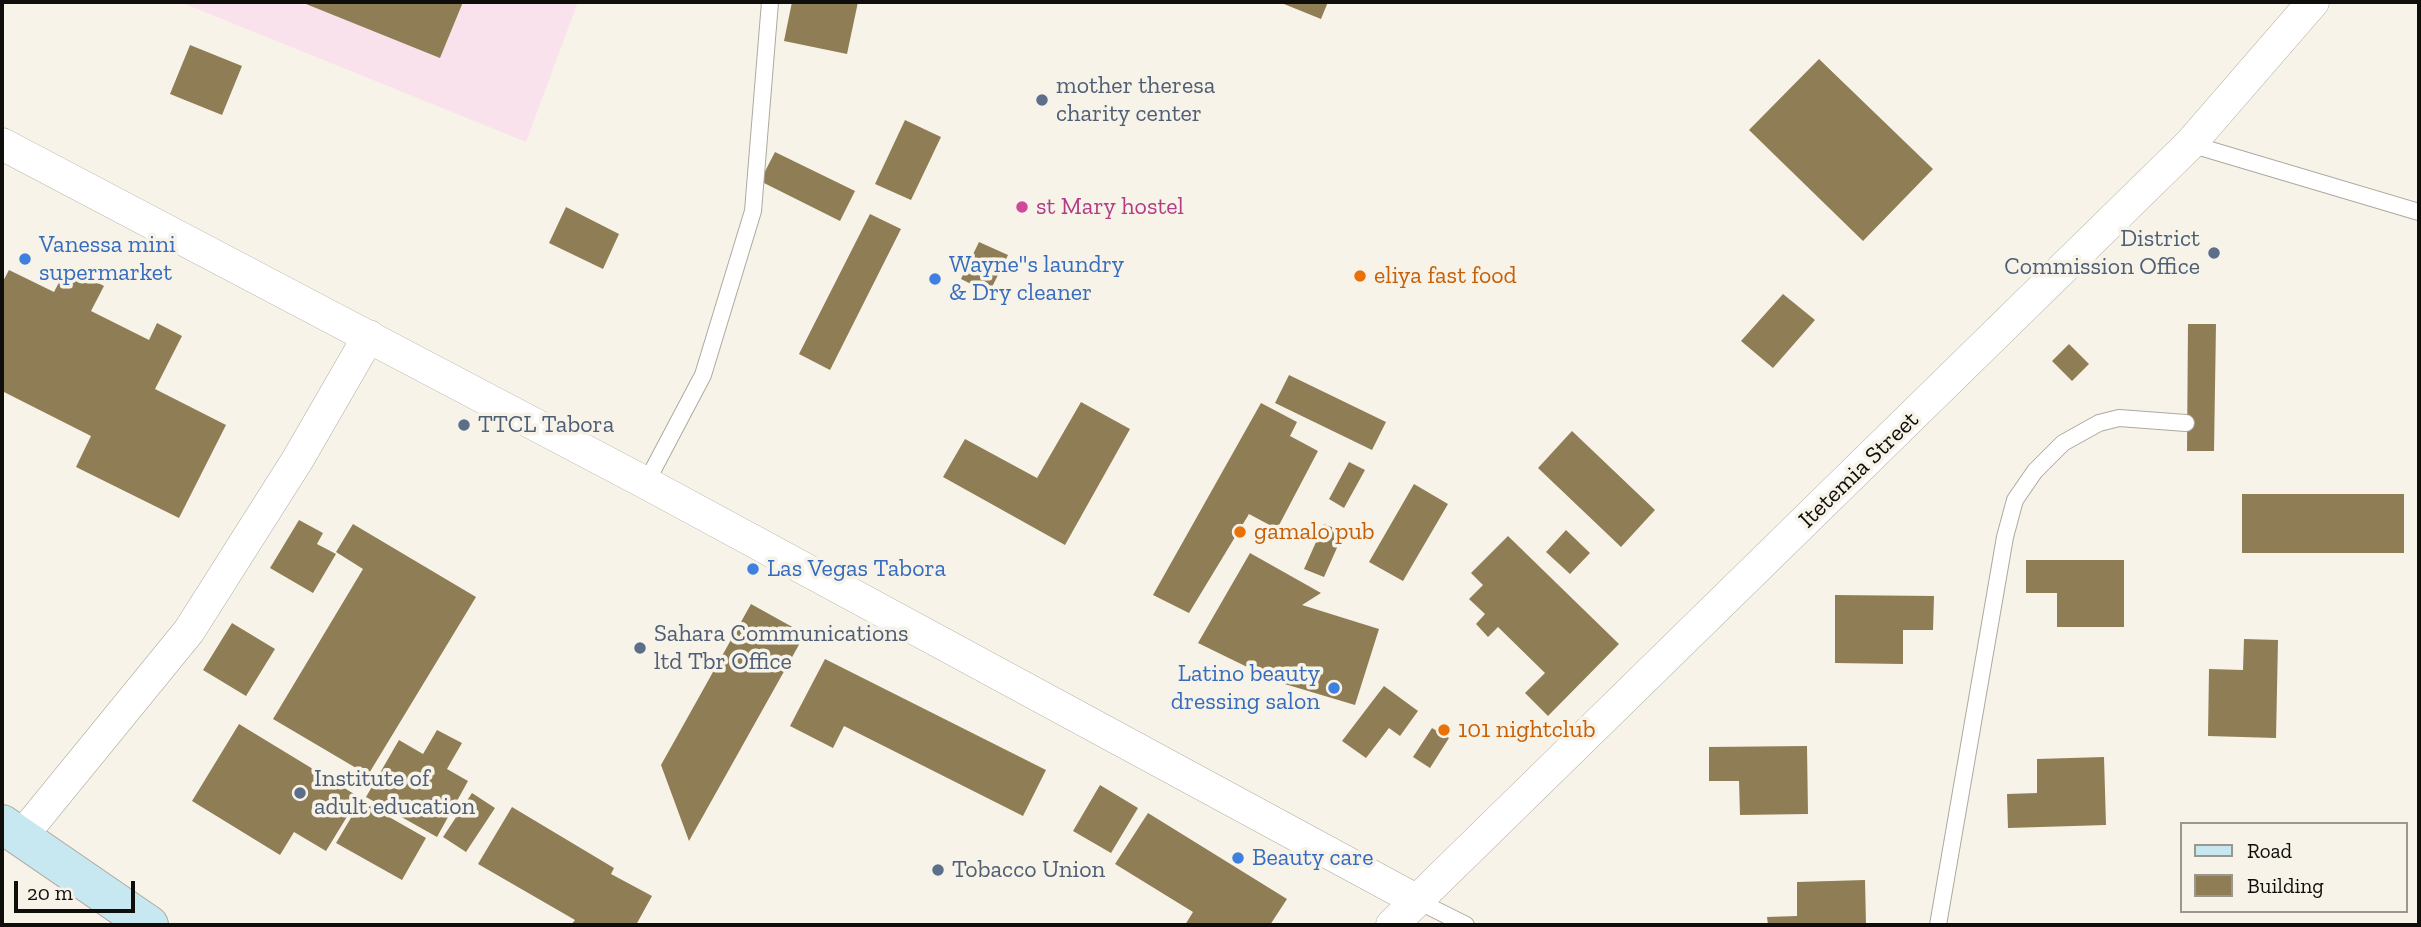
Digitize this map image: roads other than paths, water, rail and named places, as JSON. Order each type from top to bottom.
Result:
[{"type":"main road","points":[[11,831],[149,925]]},
{"type":"street","name":"Itetemia Street","points":[[1392,925],[2190,144],[2314,2]]},
{"type":"street","points":[[2,144],[646,483],[1416,900]]},
{"type":"street","points":[[11,831],[189,631],[298,458],[369,336]]},
{"type":"lane","points":[[646,483],[703,376],[753,211],[770,2]]},
{"type":"lane","points":[[2190,144],[2419,212]]},
{"type":"lane","points":[[1938,925],[2005,537],[2015,500],[2035,471],[2063,443],[2099,423],[2119,418],[2186,423]]},
{"type":"lane","points":[[1416,900],[1466,925]]},
{"type":"place","name":"mother theresa charity center","points":[[1042,100]]},
{"type":"place","name":"st Mary hostel","points":[[1022,207]]},
{"type":"place","name":"District Commission Office","points":[[2214,253]]},
{"type":"place","name":"Vanessa mini supermarket","points":[[25,259]]},
{"type":"place","name":"eliya fast food","points":[[1360,276]]},
{"type":"place","name":"Wayne\"s laundry & Dry cleaner","points":[[935,279]]},
{"type":"place","name":"TTCL Tabora","points":[[464,425]]},
{"type":"place","name":"gamalo pub","points":[[1240,532]]},
{"type":"place","name":"Las Vegas Tabora","points":[[753,569]]},
{"type":"place","name":"Sahara Communications ltd Tbr Office","points":[[640,648]]},
{"type":"place","name":"Latino beauty dressing salon","points":[[1334,688]]},
{"type":"place","name":"101 nightclub","points":[[1444,730]]},
{"type":"place","name":"Institute of adult education","points":[[300,793]]},
{"type":"place","name":"Beauty care","points":[[1238,858]]},
{"type":"place","name":"Tobacco Union","points":[[938,870]]}]
